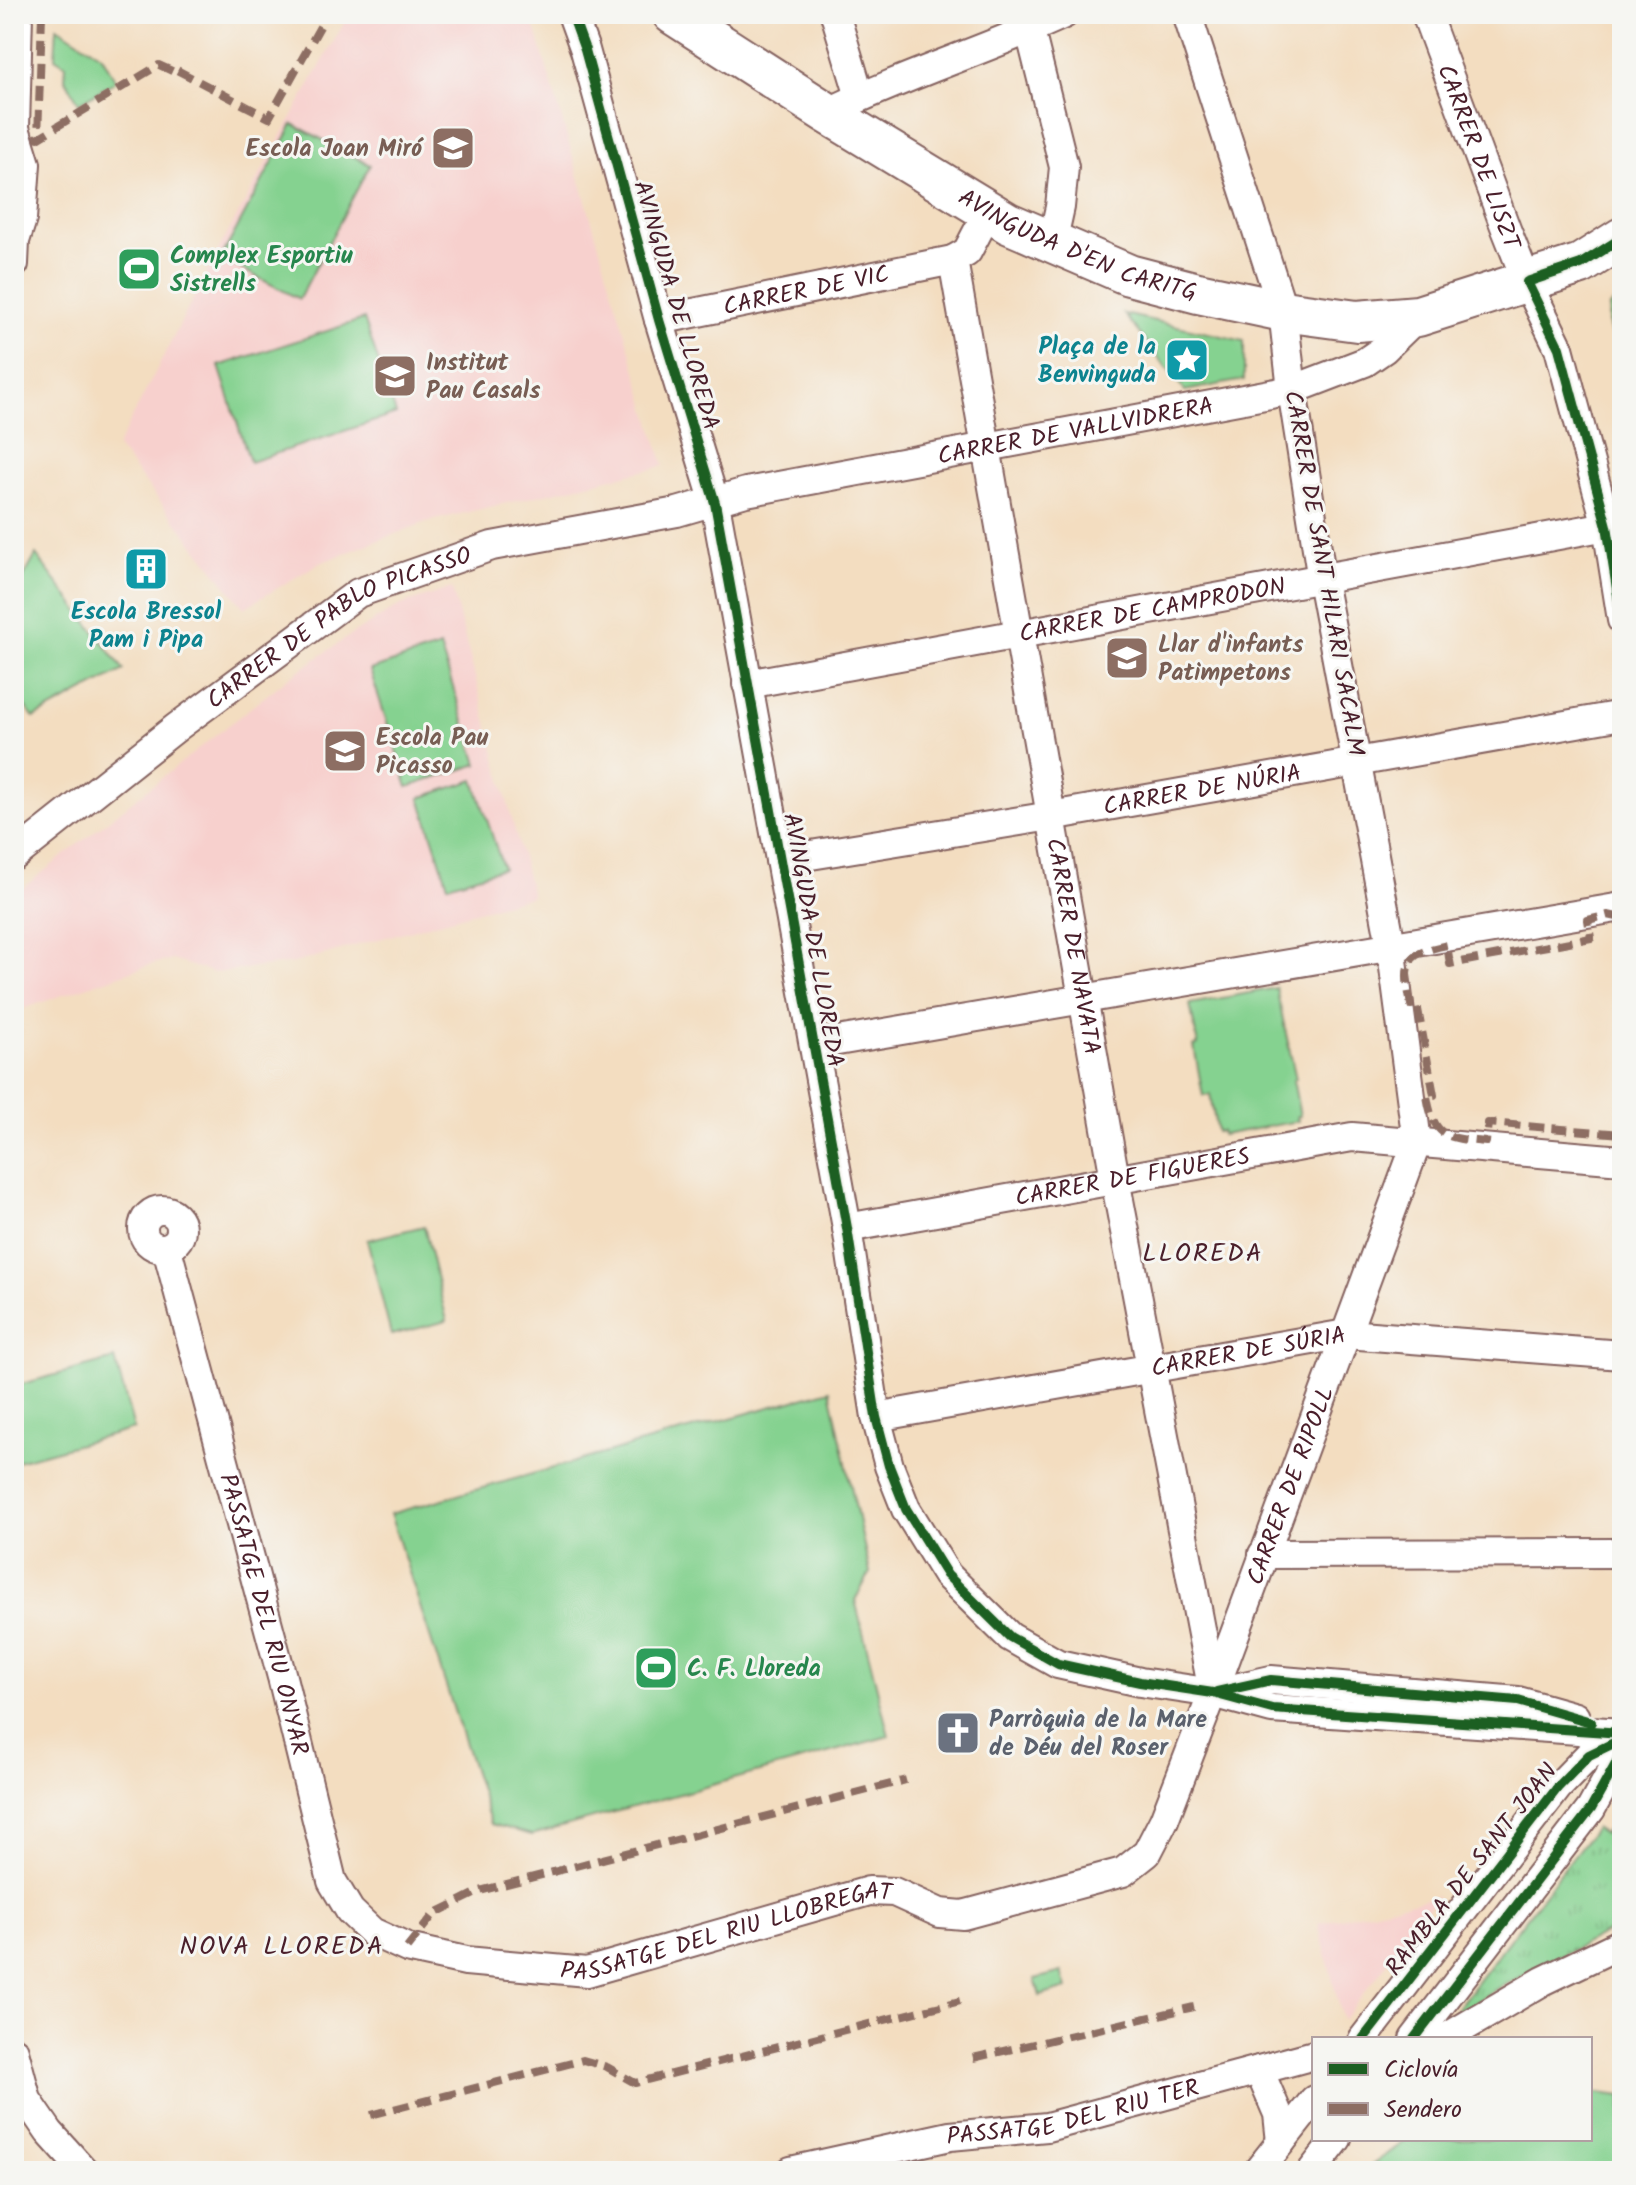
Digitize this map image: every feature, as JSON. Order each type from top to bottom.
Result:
[{"type":"street","points":[[14,264],[14,241],[22,219],[26,164],[14,129],[18,14]]},
{"type":"street","name":"AVINGUDA DE LLOREDA","points":[[572,14],[715,503],[847,1228],[873,1380],[876,1417],[889,1466],[906,1509],[947,1575],[1010,1637],[1058,1664],[1140,1682],[1213,1693],[1272,1709],[1622,1734]]},
{"type":"street","points":[[585,50],[597,14]]},
{"type":"street","name":"AVINGUDA D'EN CARITG","points":[[673,14],[844,105],[988,212],[1129,275],[1283,311],[1357,321],[1418,316],[1605,258],[1622,238]]},
{"type":"street","points":[[835,14],[844,105],[1028,22],[1064,14]]},
{"type":"street","name":"CARRER DE SANT HILARI SACALM","points":[[1187,14],[1283,311],[1292,390],[1322,580],[1391,945],[1417,1142]]},
{"type":"street","name":"CARRER DE LISZT","points":[[1426,14],[1527,282],[1559,348],[1607,526],[1622,620]]},
{"type":"street","points":[[1028,22],[1064,167],[1052,243]]},
{"type":"street","points":[[953,260],[967,252],[988,212]]},
{"type":"street","name":"CARRER DE VIC","points":[[659,320],[953,260]]},
{"type":"street","name":"CARRER DE NAVATA","points":[[953,260],[1115,1179],[1213,1693]]},
{"type":"street","name":"CARRER DE VALLVIDRERA","points":[[715,503],[746,492],[1292,390],[1365,362],[1384,349],[1418,316]]},
{"type":"street","name":"CARRER DE PABLO PICASSO","points":[[14,856],[177,727],[358,593],[492,546],[715,503]]},
{"type":"street","name":"CARRER DE CAMPRODON","points":[[747,684],[1607,526]]},
{"type":"street","name":"CARRER DE NÚRIA","points":[[780,860],[1051,816],[1622,715]]},
{"type":"street","points":[[814,1045],[1622,907]]},
{"type":"street","name":"CARRER DE FIGUERES","points":[[847,1228],[1352,1137],[1622,1160]]},
{"type":"street","name":"CARRER DE RIPOLL","points":[[1213,1693],[1417,1142]]},
{"type":"street","name":"PASSATGE DEL RIU ONYAR","points":[[167,1249],[282,1677],[332,1881],[350,1911],[372,1932],[407,1948]]},
{"type":"street","name":"CARRER DE SÚRIA","points":[[876,1417],[1346,1334],[1622,1355]]},
{"type":"street","points":[[1263,1554],[1622,1553]]},
{"type":"street","name":"PASSATGE DEL RIU LLOBREGAT","points":[[407,1948],[466,1961],[587,1972],[869,1891],[894,1892],[940,1913],[963,1915],[1123,1872],[1147,1853],[1164,1820],[1213,1693]]},
{"type":"street","name":"RAMBLA DE SANT JOAN","points":[[1365,2037],[1558,1787],[1589,1755],[1622,1734]]},
{"type":"street","points":[[1416,2037],[1591,1809],[1622,1753]]},
{"type":"street","points":[[1447,2037],[1543,1981],[1622,1943]]},
{"type":"street","points":[[14,2051],[21,2097],[84,2171]]},
{"type":"street","name":"PASSATGE DEL RIU TER","points":[[791,2171],[950,2136],[1047,2127],[1312,2056]]},
{"type":"street","points":[[1259,2070],[1278,2114],[1281,2142]]},
{"type":"street","points":[[1258,2171],[1312,2103]]},
{"type":"street","points":[[1312,2171],[1335,2141]]},
{"type":"shaded area","name":"Institut Pau Casals","points":[[349,14],[531,14],[664,466],[426,522],[320,563],[244,608],[117,447],[214,258]]},
{"type":"shaded area","name":"Escola Pau Picasso","points":[[452,588],[532,896],[294,963],[215,973],[172,960],[152,964],[14,1012],[14,895],[287,679],[401,605]]},
{"type":"shaded area","points":[[1438,1896],[1343,2021],[1318,1923]]},
{"type":"green space","points":[[57,27],[102,56],[116,81],[79,103],[65,78],[66,65],[55,58]]},
{"type":"green space","points":[[293,124],[370,165],[299,299],[221,258]]},
{"type":"green space","points":[[1622,296],[1622,370],[1608,323],[1609,307]]},
{"type":"green space","points":[[1124,314],[1244,341],[1244,380],[1185,391]]},
{"type":"green space","points":[[364,319],[396,414],[250,462],[219,366]]},
{"type":"green space","points":[[36,555],[124,670],[34,718],[14,693],[14,595]]},
{"type":"green space","points":[[440,647],[478,764],[408,787],[370,670]]},
{"type":"green space","points":[[474,780],[503,868],[448,885],[420,798]]},
{"type":"green space","points":[[1276,988],[1296,1079],[1293,1080],[1300,1116],[1297,1116],[1298,1121],[1222,1135],[1221,1131],[1217,1132],[1210,1095],[1203,1096],[1190,1004]]},
{"type":"green space","points":[[424,1226],[447,1321],[391,1335],[367,1240]]},
{"type":"green space","points":[[115,1359],[134,1429],[14,1462],[14,1386]]},
{"type":"green space","name":"C. F. Lloreda","points":[[830,1390],[870,1573],[855,1600],[889,1736],[532,1835],[491,1824],[390,1514]]},
{"type":"green space","points":[[1622,1813],[1622,1924],[1452,2015],[1595,1828],[1604,1834]]},
{"type":"green space","points":[[1062,1972],[1067,1988],[1040,1996],[1035,1979]]},
{"type":"green space","points":[[1592,2092],[1622,2096],[1622,2171],[1364,2171],[1404,2141],[1592,2141]]},
{"type":"marked path","points":[[42,14],[38,138],[159,65],[174,72],[175,69],[269,118],[327,14]]},
{"type":"marked path","points":[[1622,918],[1608,915],[1588,920],[1591,938],[1450,964],[1447,945],[1432,948],[1414,957],[1407,970],[1411,1005],[1417,1004],[1434,1095],[1427,1096],[1430,1110],[1444,1134],[1486,1142],[1488,1123],[1622,1134]]},
{"type":"marked path","points":[[407,1948],[434,1914],[480,1891],[906,1780]]},
{"type":"marked path","points":[[371,2115],[583,2060],[607,2067],[635,2083],[960,2001]]},
{"type":"marked path","points":[[973,2058],[1194,2007]]},
{"type":"cycle path","points":[[572,14],[715,503],[847,1228],[876,1417],[889,1466],[906,1509],[947,1575],[1010,1637],[1058,1664],[1140,1682],[1213,1693],[1272,1709],[1622,1733]]},
{"type":"cycle path","points":[[1622,238],[1581,264],[1527,282],[1559,348],[1607,526],[1622,620]]},
{"type":"cycle path","points":[[1217,1692],[1271,1680],[1518,1701],[1591,1722]]},
{"type":"cycle path","points":[[1365,2037],[1558,1787],[1589,1755],[1622,1739]]},
{"type":"cycle path","points":[[1416,2037],[1591,1809],[1622,1753]]},
{"type":"place","name":"Escola Joan Miró","points":[[453,148]]},
{"type":"place","name":"Complex Esportiu Sistrells","points":[[139,269]]},
{"type":"place","name":"Plaça de la Benvinguda","points":[[1187,360]]},
{"type":"place","name":"Institut Pau Casals","points":[[395,376]]},
{"type":"place","name":"Escola Bressol Pam i Pipa","points":[[146,569]]},
{"type":"place","name":"Llar d'infants Patimpetons","points":[[1127,658]]},
{"type":"place","name":"Escola Pau Picasso","points":[[345,751]]},
{"type":"place","name":"C. F. Lloreda","points":[[656,1668]]},
{"type":"place","name":"Parròquia de la Mare de Déu del Roser","points":[[958,1733]]},
{"type":"district","name":"LLOREDA","points":[[1203,1252]]},
{"type":"district","name":"NOVA LLOREDA","points":[[282,1945]]}]
